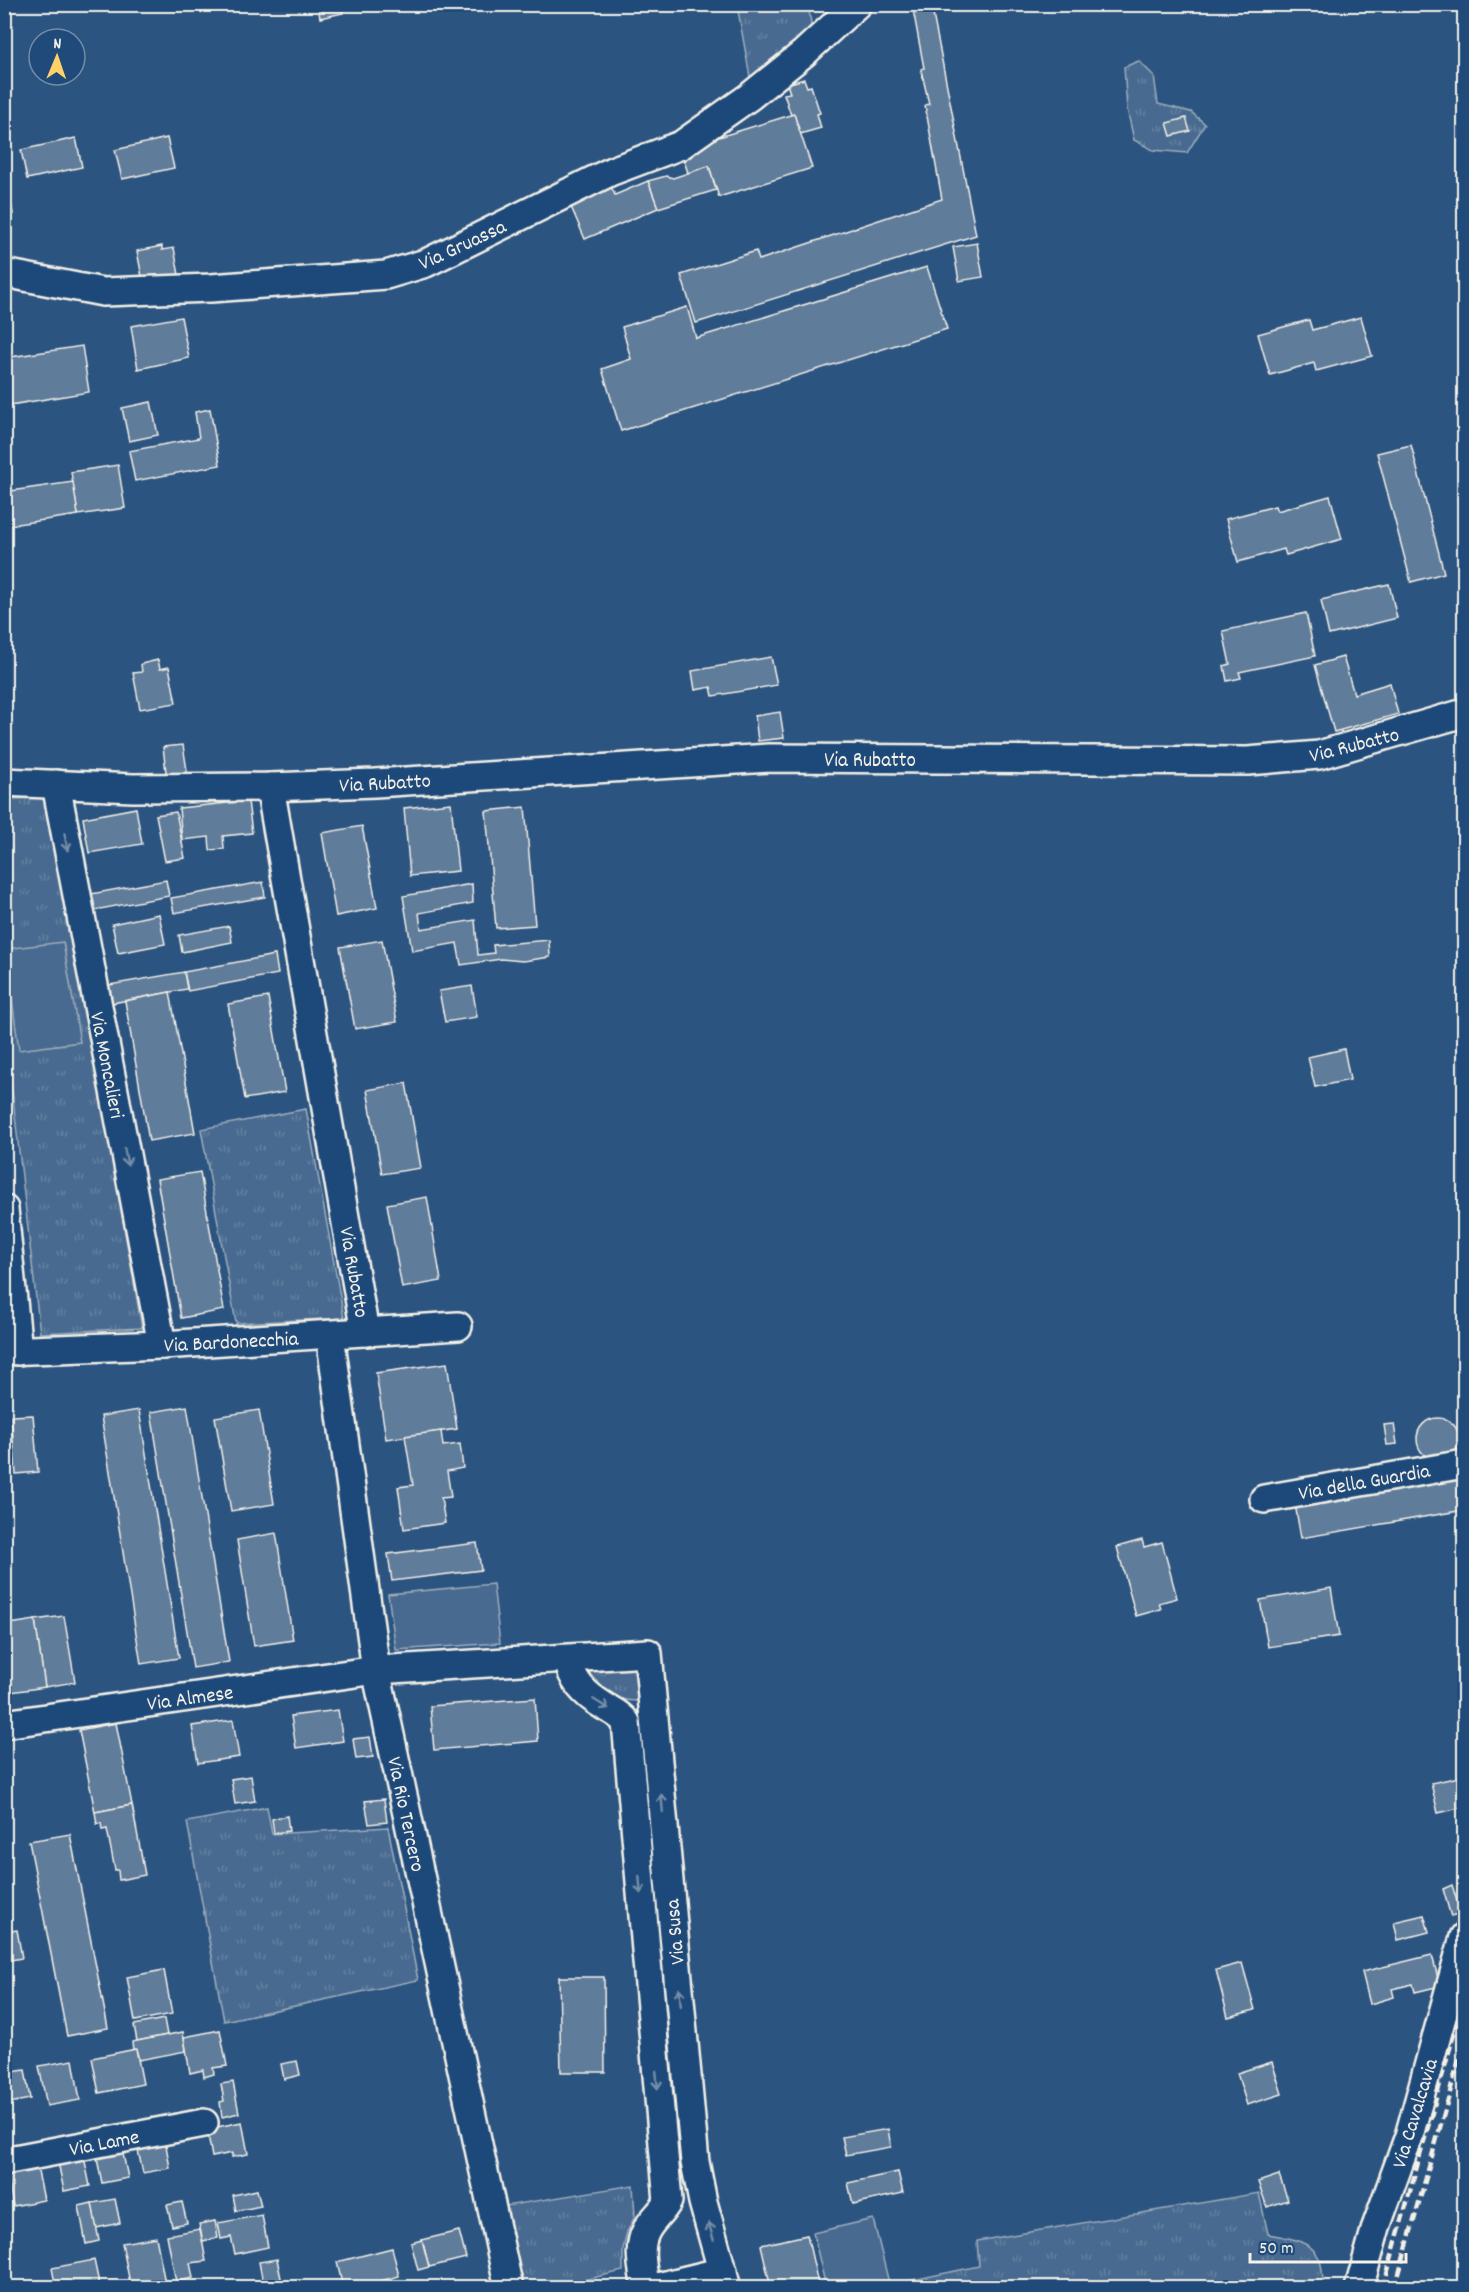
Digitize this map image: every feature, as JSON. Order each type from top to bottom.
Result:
[{"type":"street","name":"Via Gruassa","points":[[4,273],[103,292],[211,288],[386,275],[426,263],[612,171],[681,145],[749,98],[804,53],[857,4]]},
{"type":"street","name":"Via Rubatto","points":[[4,782],[133,788],[270,787],[375,783],[769,758],[1210,762],[1285,759],[1319,755],[1351,747],[1464,713]]},
{"type":"street","name":"Via Moncalieri","points":[[56,784],[162,1345]]},
{"type":"street","name":"Via Rubatto","points":[[270,787],[365,1332]]},
{"type":"street","points":[[4,1209],[11,1351]]},
{"type":"street","name":"Via Bardonecchia","points":[[11,1351],[162,1345],[458,1326]]},
{"type":"street","name":"Via Rio Tercero","points":[[330,1335],[376,1670],[509,2288]]},
{"type":"street","name":"Via della Guardia","points":[[1264,1499],[1464,1464]]},
{"type":"street","name":"Via Susa","points":[[376,1670],[648,1653],[695,2162],[703,2202],[725,2279]]},
{"type":"street","name":"Via Susa","points":[[568,1659],[571,1674],[584,1692],[621,1716],[626,1722],[668,2201],[645,2233],[641,2259],[646,2288]]},
{"type":"street","name":"Via Almese","points":[[4,1724],[376,1670]]},
{"type":"street","name":"Via Cavalcavia","points":[[1359,2288],[1376,2227],[1410,2136],[1464,1937]]},
{"type":"street","name":"Via Lame","points":[[4,2161],[204,2122]]},
{"type":"street","points":[[653,2288],[725,2279]]},
{"type":"green space","points":[[737,5],[808,5],[813,35],[752,88]]},
{"type":"green space","points":[[1139,61],[1154,76],[1158,104],[1191,112],[1205,124],[1187,153],[1153,150],[1134,140],[1127,109],[1124,67]]},
{"type":"green space","points":[[51,798],[70,924],[142,1328],[40,1333],[5,1029],[4,799]]},
{"type":"green space","points":[[63,942],[80,1042],[19,1050],[5,949]]},
{"type":"green space","points":[[306,1109],[344,1318],[236,1323],[201,1129]]},
{"type":"green space","points":[[493,1584],[500,1643],[396,1650],[388,1594]]},
{"type":"green space","points":[[634,1663],[638,1701],[620,1699],[606,1693],[594,1682],[585,1667]]},
{"type":"green space","points":[[267,1807],[272,1834],[388,1827],[418,1980],[224,2021],[187,1822]]},
{"type":"green space","points":[[633,2185],[635,2216],[627,2232],[623,2249],[623,2271],[553,2287],[522,2286],[505,2206]]},
{"type":"green space","points":[[1259,2193],[1268,2234],[1297,2240],[1310,2247],[1319,2258],[1324,2287],[890,2288],[889,2285],[979,2266],[977,2241]]},
{"type":"green space","points":[[873,2219],[890,2287],[826,2287],[813,2233]]},
{"type":"building","points":[[341,4],[343,13],[320,18],[318,5]]},
{"type":"building","points":[[912,4],[931,4],[976,235],[696,323],[681,275],[756,251],[759,260],[942,199],[925,105],[929,104],[921,69],[924,68]]},
{"type":"building","points":[[804,79],[807,87],[811,86],[820,113],[817,114],[821,128],[800,134],[794,114],[791,115],[784,94],[790,93],[787,84]]},
{"type":"building","points":[[794,114],[812,168],[719,197],[709,166],[688,173],[683,157],[703,142]]},
{"type":"building","points":[[1186,118],[1190,131],[1171,136],[1167,123]]},
{"type":"building","points":[[76,138],[82,167],[27,179],[21,150]]},
{"type":"building","points":[[167,138],[174,168],[122,179],[115,150]]},
{"type":"building","points":[[4,161],[13,214],[4,215]]},
{"type":"building","points":[[709,166],[716,190],[658,208],[648,181],[666,176],[673,178]]},
{"type":"building","points":[[648,181],[658,208],[585,239],[568,200],[609,182],[615,195]]},
{"type":"building","points":[[977,243],[983,277],[959,281],[953,247]]},
{"type":"building","points":[[162,246],[162,250],[174,248],[179,275],[143,282],[137,251]]},
{"type":"building","points":[[927,267],[947,329],[621,431],[602,369],[631,359],[622,327],[687,307],[696,338]]},
{"type":"building","points":[[181,317],[189,358],[138,369],[131,326]]},
{"type":"building","points":[[1361,317],[1372,356],[1316,371],[1314,363],[1270,375],[1258,334],[1309,320],[1312,330]]},
{"type":"building","points":[[82,346],[89,392],[4,406],[4,358]]},
{"type":"building","points":[[151,402],[158,435],[129,441],[122,408]]},
{"type":"building","points":[[210,409],[220,465],[135,481],[129,451],[199,438],[195,412]]},
{"type":"building","points":[[1411,445],[1444,573],[1411,582],[1377,453]]},
{"type":"building","points":[[118,465],[125,508],[78,515],[71,472]]},
{"type":"building","points":[[73,482],[78,515],[4,526],[4,492]]},
{"type":"building","points":[[1330,496],[1342,539],[1286,555],[1284,549],[1238,562],[1226,519],[1275,506],[1277,511]]},
{"type":"building","points":[[1389,584],[1397,618],[1329,635],[1321,600]]},
{"type":"building","points":[[1306,613],[1315,656],[1239,672],[1241,678],[1227,681],[1224,666],[1230,664],[1223,631]]},
{"type":"building","points":[[771,657],[777,685],[713,696],[711,687],[695,690],[692,671]]},
{"type":"building","points":[[1343,657],[1354,694],[1390,683],[1398,714],[1334,732],[1315,665]]},
{"type":"building","points":[[158,660],[160,669],[169,667],[176,703],[140,709],[133,673],[142,672],[141,664]]},
{"type":"building","points":[[780,712],[784,738],[758,741],[755,716]]},
{"type":"building","points":[[183,745],[188,777],[167,780],[163,747]]},
{"type":"building","points":[[248,801],[252,833],[223,836],[224,849],[210,850],[209,837],[182,840],[179,808]]},
{"type":"building","points":[[451,803],[458,871],[410,876],[404,808]]},
{"type":"building","points":[[525,807],[535,925],[496,928],[486,811]]},
{"type":"building","points":[[136,808],[142,844],[89,853],[83,818]]},
{"type":"building","points":[[176,812],[185,858],[165,861],[156,815]]},
{"type":"building","points":[[362,826],[377,908],[336,916],[322,833]]},
{"type":"building","points":[[166,880],[169,896],[95,910],[91,894]]},
{"type":"building","points":[[263,882],[265,897],[174,913],[171,898]]},
{"type":"building","points":[[472,884],[473,903],[419,913],[421,929],[475,920],[478,955],[494,953],[493,945],[549,940],[550,957],[523,961],[501,959],[461,965],[457,943],[412,951],[403,896]]},
{"type":"building","points":[[159,914],[165,944],[118,953],[112,924]]},
{"type":"building","points":[[229,926],[232,942],[182,952],[179,935]]},
{"type":"building","points":[[382,940],[397,1022],[355,1029],[340,947]]},
{"type":"building","points":[[275,955],[278,974],[188,991],[184,972]]},
{"type":"building","points":[[184,972],[187,989],[112,1003],[109,985]]},
{"type":"building","points":[[472,986],[477,1017],[445,1022],[439,991]]},
{"type":"building","points":[[170,992],[195,1133],[149,1141],[125,1001]]},
{"type":"building","points":[[268,997],[285,1092],[245,1099],[228,1004]]},
{"type":"building","points":[[1344,1049],[1350,1080],[1315,1087],[1308,1057]]},
{"type":"building","points":[[406,1083],[421,1168],[382,1174],[367,1090]]},
{"type":"building","points":[[200,1172],[224,1310],[181,1318],[157,1179]]},
{"type":"building","points":[[427,1197],[441,1281],[402,1288],[387,1204]]},
{"type":"building","points":[[447,1363],[457,1429],[386,1439],[376,1373]]},
{"type":"building","points":[[187,1406],[229,1662],[193,1668],[151,1412]]},
{"type":"building","points":[[139,1410],[179,1658],[141,1664],[101,1416]]},
{"type":"building","points":[[259,1410],[274,1504],[231,1511],[215,1417]]},
{"type":"building","points":[[33,1415],[38,1472],[16,1474],[11,1416]]},
{"type":"building","points":[[1438,1418],[1453,1424],[1459,1439],[1453,1454],[1438,1460],[1423,1454],[1417,1439],[1423,1424]]},
{"type":"building","points":[[1394,1424],[1397,1444],[1387,1445],[1384,1425]]},
{"type":"building","points":[[441,1431],[443,1446],[460,1444],[463,1468],[447,1471],[451,1497],[441,1498],[445,1523],[404,1529],[398,1487],[413,1485],[405,1436]]},
{"type":"building","points":[[1464,1474],[1464,1510],[1301,1538],[1295,1504]]},
{"type":"building","points":[[276,1533],[293,1640],[254,1646],[237,1540]]},
{"type":"building","points":[[1142,1540],[1144,1547],[1162,1542],[1177,1598],[1159,1603],[1161,1609],[1136,1616],[1117,1547]]},
{"type":"building","points":[[477,1543],[481,1570],[392,1581],[388,1554]]},
{"type":"building","points":[[1331,1588],[1339,1636],[1268,1647],[1260,1600]]},
{"type":"building","points":[[64,1616],[75,1682],[45,1687],[35,1620]]},
{"type":"building","points":[[35,1620],[45,1687],[4,1693],[4,1625]]},
{"type":"building","points":[[535,1698],[538,1741],[434,1750],[430,1706]]},
{"type":"building","points":[[338,1710],[343,1741],[296,1748],[291,1716]]},
{"type":"building","points":[[233,1720],[239,1757],[198,1763],[192,1726]]},
{"type":"building","points":[[116,1723],[132,1805],[95,1812],[79,1730]]},
{"type":"building","points":[[370,1737],[373,1757],[356,1759],[353,1739]]},
{"type":"building","points":[[251,1776],[255,1801],[235,1804],[231,1779]]},
{"type":"building","points":[[1464,1776],[1464,1807],[1438,1813],[1431,1783]]},
{"type":"building","points":[[384,1799],[387,1822],[369,1824],[365,1801]]},
{"type":"building","points":[[132,1805],[145,1875],[119,1880],[107,1829],[102,1830],[101,1823],[97,1824],[95,1812]]},
{"type":"building","points":[[287,1816],[289,1831],[274,1833],[272,1819]]},
{"type":"building","points":[[70,1834],[108,2028],[67,2036],[29,1841]]},
{"type":"building","points":[[1452,1885],[1461,1914],[1451,1917],[1443,1889]]},
{"type":"building","points":[[1424,1915],[1429,1932],[1398,1940],[1394,1922]]},
{"type":"building","points":[[17,1930],[22,1958],[5,1961],[4,1932]]},
{"type":"building","points":[[1432,1955],[1440,1986],[1415,1992],[1413,1984],[1392,1989],[1394,1997],[1370,2004],[1362,1972]]},
{"type":"building","points":[[1242,1963],[1255,2010],[1228,2017],[1216,1970]]},
{"type":"building","points":[[164,1970],[172,2014],[135,2021],[127,1977]]},
{"type":"building","points":[[559,1977],[604,1977],[605,2072],[561,2072]]},
{"type":"building","points":[[164,2019],[167,2035],[137,2041],[134,2025]]},
{"type":"building","points":[[220,2030],[227,2066],[213,2068],[214,2074],[204,2077],[203,2070],[190,2073],[184,2037]]},
{"type":"building","points":[[183,2032],[186,2051],[139,2060],[136,2049],[133,2050],[132,2042]]},
{"type":"building","points":[[136,2049],[143,2084],[99,2093],[92,2058]]},
{"type":"building","points":[[73,2060],[80,2100],[47,2106],[39,2066]]},
{"type":"building","points":[[297,2061],[300,2075],[284,2079],[281,2064]]},
{"type":"building","points":[[1272,2062],[1282,2094],[1247,2105],[1237,2073]]},
{"type":"building","points":[[25,2070],[30,2099],[4,2104],[4,2073]]},
{"type":"building","points":[[233,2082],[239,2113],[222,2117],[220,2102],[224,2101],[221,2084]]},
{"type":"building","points":[[242,2122],[248,2154],[232,2157],[232,2153],[212,2157],[207,2129]]},
{"type":"building","points":[[888,2129],[891,2147],[846,2155],[842,2137]]},
{"type":"building","points":[[165,2140],[170,2168],[143,2173],[137,2146]]},
{"type":"building","points":[[122,2149],[128,2178],[102,2183],[96,2154]]},
{"type":"building","points":[[84,2157],[90,2186],[64,2191],[58,2162]]},
{"type":"building","points":[[37,2167],[44,2200],[13,2206],[7,2173]]},
{"type":"building","points":[[898,2172],[903,2193],[853,2204],[848,2183]]},
{"type":"building","points":[[1279,2175],[1288,2200],[1267,2207],[1258,2182]]},
{"type":"building","points":[[257,2190],[261,2206],[236,2211],[233,2195]]},
{"type":"building","points":[[115,2199],[120,2223],[96,2228],[92,2203]]},
{"type":"building","points":[[182,2202],[187,2223],[172,2226],[167,2205]]},
{"type":"building","points":[[92,2203],[99,2241],[86,2244],[79,2206]]},
{"type":"building","points":[[262,2215],[268,2247],[235,2254],[231,2237],[221,2239],[218,2223]]},
{"type":"building","points":[[215,2221],[218,2238],[203,2241],[199,2224]]},
{"type":"building","points":[[200,2229],[206,2261],[190,2263],[193,2278],[176,2282],[167,2235]]},
{"type":"building","points":[[459,2231],[466,2258],[429,2267],[422,2240]]},
{"type":"building","points":[[807,2235],[819,2288],[771,2288],[761,2245]]},
{"type":"building","points":[[156,2237],[166,2288],[131,2288],[122,2243]]},
{"type":"building","points":[[422,2240],[429,2267],[418,2270],[411,2243]]},
{"type":"building","points":[[392,2248],[399,2276],[354,2288],[343,2288],[337,2262]]},
{"type":"building","points":[[277,2259],[283,2288],[264,2288],[259,2262]]},
{"type":"building","points":[[94,2260],[100,2288],[56,2288],[52,2268]]},
{"type":"railway","points":[[1383,2288],[1464,1998]]},
{"type":"railway","points":[[1395,2288],[1464,2042]]}]
